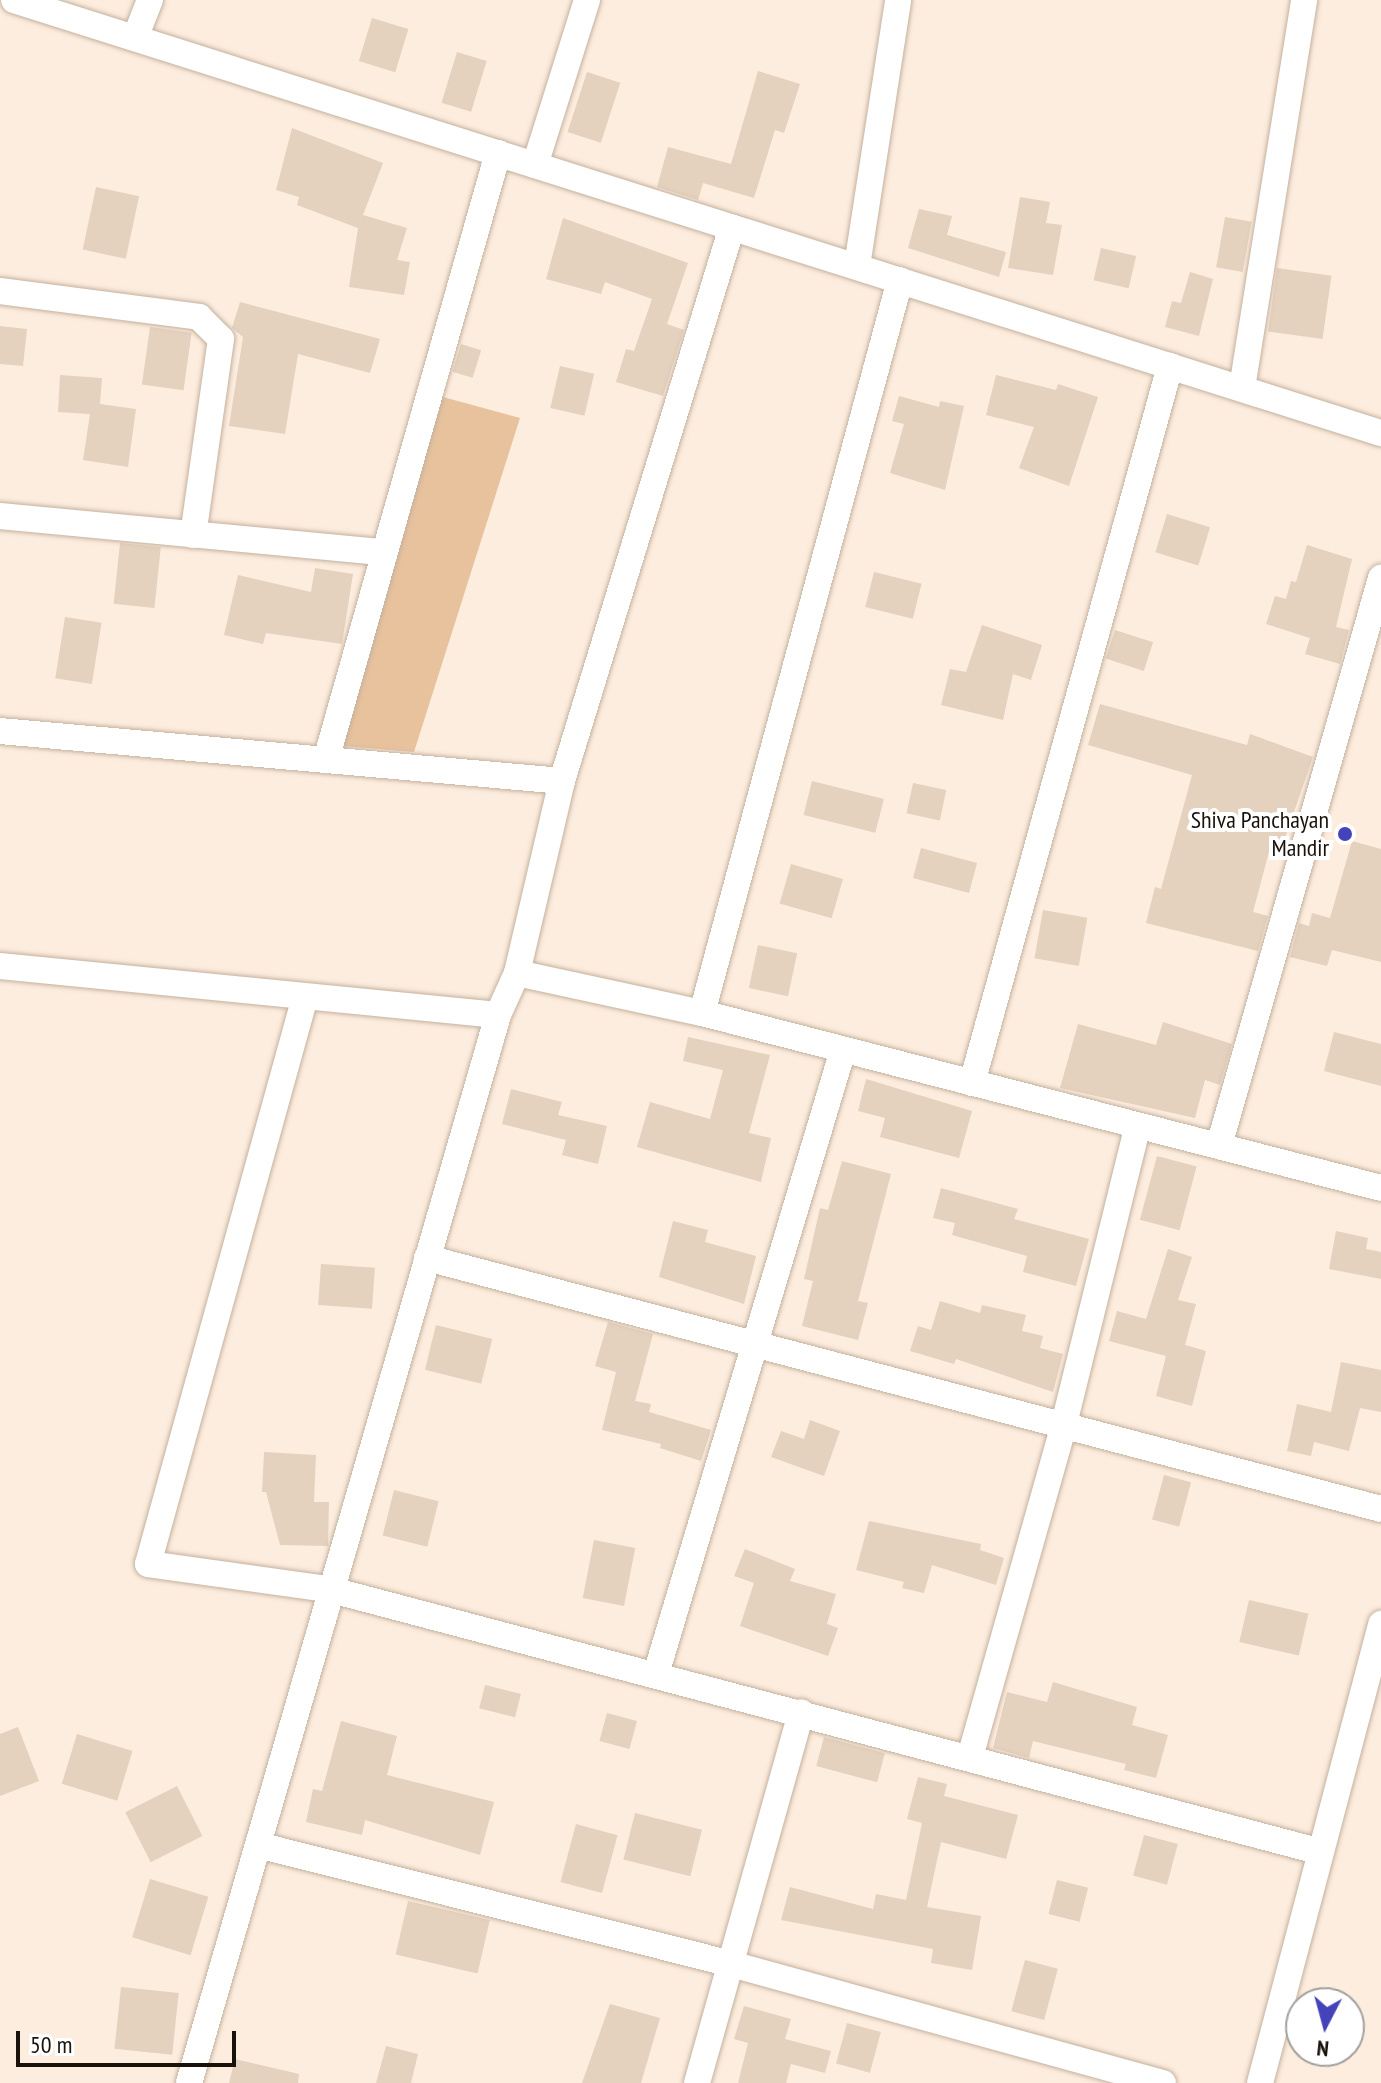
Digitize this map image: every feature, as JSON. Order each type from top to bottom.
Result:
[{"type":"street","points":[[14,0],[1381,433]]},
{"type":"street","points":[[135,38],[150,0]]},
{"type":"street","points":[[535,165],[587,0]]},
{"type":"street","points":[[857,266],[898,0]]},
{"type":"street","points":[[1242,388],[1304,0]]},
{"type":"street","points":[[326,760],[498,153]]},
{"type":"street","points":[[189,2083],[328,1589],[498,1015],[517,973],[562,781],[732,227]]},
{"type":"street","points":[[702,1013],[900,280]]},
{"type":"street","points":[[0,291],[199,317],[221,339],[193,535]]},
{"type":"street","points":[[972,1083],[1170,366]]},
{"type":"street","points":[[0,516],[383,552]]},
{"type":"street","points":[[1219,1146],[1381,578]]},
{"type":"street","points":[[0,731],[562,781]]},
{"type":"street","points":[[0,966],[498,1015]]},
{"type":"street","points":[[517,973],[702,1013],[1381,1188]]},
{"type":"street","points":[[305,997],[148,1564],[328,1589],[1321,1852]]},
{"type":"street","points":[[656,1674],[757,1348],[843,1050]]},
{"type":"street","points":[[970,1757],[1063,1428],[1138,1126]]},
{"type":"street","points":[[427,1258],[757,1348],[1381,1509]]},
{"type":"street","points":[[1260,2083],[1381,1624]]},
{"type":"street","points":[[697,2083],[801,1712]]},
{"type":"street","points":[[258,1845],[731,1964],[1163,2083]]},
{"type":"shaded area","points":[[421,391],[520,418],[414,752],[342,746]]},
{"type":"building","points":[[372,18],[408,29],[395,72],[359,61]]},
{"type":"building","points":[[457,52],[487,61],[471,112],[442,103]]},
{"type":"building","points":[[758,71],[800,84],[784,133],[775,130],[754,198],[703,183],[698,200],[657,187],[668,147],[731,164]]},
{"type":"building","points":[[587,72],[620,83],[601,143],[568,132]]},
{"type":"building","points":[[292,128],[383,163],[363,215],[407,228],[397,260],[410,262],[404,295],[349,287],[358,228],[297,205],[299,197],[276,190]]},
{"type":"building","points":[[96,187],[139,196],[126,259],[83,250]]},
{"type":"building","points":[[1020,197],[1050,202],[1046,223],[1062,225],[1053,275],[1008,268]]},
{"type":"building","points":[[919,209],[952,216],[947,235],[1006,252],[999,277],[908,248]]},
{"type":"building","points":[[1225,217],[1252,222],[1243,272],[1216,267]]},
{"type":"building","points":[[563,218],[688,263],[667,324],[684,330],[663,396],[616,382],[626,349],[634,351],[652,299],[605,282],[601,294],[546,279]]},
{"type":"building","points":[[1101,248],[1136,256],[1129,288],[1094,280]]},
{"type":"building","points":[[1277,268],[1331,276],[1323,339],[1268,331]]},
{"type":"building","points":[[1190,272],[1213,279],[1199,336],[1165,327],[1172,301],[1181,303]]},
{"type":"building","points":[[240,302],[380,339],[370,373],[298,354],[285,434],[229,426],[243,337],[232,328]]},
{"type":"building","points":[[0,326],[27,329],[23,366],[0,364]]},
{"type":"building","points":[[150,327],[192,333],[184,390],[142,384]]},
{"type":"building","points":[[461,344],[481,350],[473,378],[453,372]]},
{"type":"building","points":[[560,366],[594,374],[584,416],[550,408]]},
{"type":"building","points":[[60,375],[102,378],[100,404],[136,409],[128,467],[83,460],[90,414],[58,412]]},
{"type":"building","points":[[996,375],[1056,390],[1058,384],[1098,397],[1069,486],[1019,468],[1034,427],[986,415]]},
{"type":"building","points":[[899,396],[939,407],[940,401],[964,406],[945,490],[890,473],[904,424],[892,421]]},
{"type":"building","points":[[1167,514],[1210,527],[1198,565],[1155,552]]},
{"type":"building","points":[[120,543],[161,547],[154,608],[114,604]]},
{"type":"building","points":[[1307,545],[1352,559],[1336,627],[1349,630],[1340,664],[1305,654],[1310,638],[1266,624],[1275,596],[1286,599],[1291,581],[1296,582]]},
{"type":"building","points":[[315,568],[353,574],[342,644],[266,633],[263,644],[224,635],[238,575],[311,592]]},
{"type":"building","points":[[874,572],[922,584],[913,619],[865,607]]},
{"type":"building","points":[[65,617],[102,623],[92,684],[55,678]]},
{"type":"building","points":[[982,625],[1042,645],[1031,680],[1013,674],[1003,720],[941,705],[950,669],[966,672]]},
{"type":"building","points":[[1115,630],[1153,642],[1144,671],[1106,659]]},
{"type":"building","points":[[1100,704],[1247,745],[1250,734],[1313,757],[1280,852],[1270,848],[1253,912],[1268,916],[1258,951],[1146,923],[1155,887],[1161,889],[1192,775],[1088,745]]},
{"type":"building","points":[[812,781],[884,799],[875,833],[804,815]]},
{"type":"building","points":[[913,783],[946,790],[940,820],[907,813]]},
{"type":"building","points":[[1352,841],[1381,849],[1381,962],[1332,950],[1327,966],[1290,957],[1299,923],[1309,926],[1312,913],[1330,918]]},
{"type":"building","points":[[921,848],[977,863],[969,893],[913,878]]},
{"type":"building","points":[[791,864],[843,879],[832,918],[780,903]]},
{"type":"building","points":[[1043,910],[1087,918],[1079,966],[1034,958]]},
{"type":"building","points":[[758,945],[797,953],[788,996],[749,988]]},
{"type":"building","points":[[1163,1022],[1232,1044],[1220,1085],[1205,1080],[1195,1118],[1060,1088],[1078,1024],[1156,1045]]},
{"type":"building","points":[[1334,1032],[1381,1044],[1381,1086],[1324,1071]]},
{"type":"building","points":[[688,1037],[770,1055],[749,1133],[771,1138],[761,1182],[637,1147],[650,1102],[710,1119],[723,1070],[683,1061]]},
{"type":"building","points":[[866,1079],[972,1111],[959,1158],[880,1137],[885,1118],[858,1111]]},
{"type":"building","points":[[511,1089],[562,1102],[558,1115],[607,1126],[598,1164],[562,1155],[566,1140],[502,1124]]},
{"type":"building","points":[[1157,1156],[1197,1167],[1180,1230],[1140,1220]]},
{"type":"building","points":[[842,1161],[891,1174],[858,1301],[868,1303],[858,1340],[802,1326],[813,1281],[804,1279],[820,1208],[828,1210]]},
{"type":"building","points":[[941,1188],[1018,1209],[1014,1219],[1089,1239],[1076,1286],[1023,1272],[1027,1256],[952,1235],[955,1223],[933,1218]]},
{"type":"building","points":[[673,1221],[708,1230],[705,1242],[756,1256],[744,1304],[659,1277]]},
{"type":"building","points":[[1336,1231],[1368,1238],[1366,1249],[1381,1252],[1381,1279],[1329,1269]]},
{"type":"building","points":[[1168,1249],[1192,1257],[1178,1300],[1196,1304],[1185,1345],[1206,1351],[1192,1406],[1156,1396],[1166,1356],[1109,1341],[1117,1311],[1146,1319]]},
{"type":"building","points":[[321,1264],[375,1268],[372,1309],[318,1305]]},
{"type":"building","points":[[940,1301],[980,1313],[982,1305],[1026,1315],[1022,1331],[1043,1336],[1040,1348],[1063,1354],[1053,1392],[956,1359],[954,1364],[910,1351],[918,1326],[931,1330]]},
{"type":"building","points":[[608,1322],[653,1334],[635,1401],[651,1404],[649,1412],[711,1430],[701,1461],[660,1448],[661,1444],[602,1430],[616,1372],[595,1366]]},
{"type":"building","points":[[436,1325],[492,1339],[481,1384],[425,1370]]},
{"type":"building","points":[[1341,1362],[1381,1370],[1381,1412],[1360,1408],[1349,1451],[1314,1442],[1311,1456],[1287,1451],[1297,1404],[1331,1412]]},
{"type":"building","points":[[810,1420],[840,1431],[824,1476],[771,1457],[781,1431],[804,1439]]},
{"type":"building","points":[[264,1452],[316,1455],[314,1502],[329,1502],[328,1546],[280,1545],[266,1492],[262,1492]]},
{"type":"building","points":[[1164,1475],[1191,1482],[1179,1527],[1152,1519]]},
{"type":"building","points":[[394,1490],[439,1501],[427,1547],[383,1536]]},
{"type":"building","points":[[869,1521],[981,1544],[980,1550],[1004,1558],[996,1585],[932,1565],[924,1593],[902,1588],[904,1582],[856,1570]]},
{"type":"building","points":[[594,1540],[635,1548],[624,1606],[583,1598]]},
{"type":"building","points":[[745,1549],[795,1569],[790,1581],[836,1594],[827,1624],[838,1628],[828,1656],[740,1626],[754,1583],[734,1576]]},
{"type":"building","points":[[1249,1600],[1308,1614],[1299,1656],[1239,1642]]},
{"type":"building","points":[[1053,1682],[1137,1707],[1132,1725],[1168,1735],[1156,1778],[1124,1770],[1126,1764],[1033,1741],[1029,1758],[993,1748],[1007,1692],[1047,1702]]},
{"type":"building","points":[[485,1685],[521,1694],[515,1717],[479,1708]]},
{"type":"building","points":[[607,1713],[637,1721],[629,1749],[599,1741]]},
{"type":"building","points":[[341,1721],[397,1736],[387,1775],[494,1802],[480,1855],[365,1820],[362,1835],[306,1822],[313,1789],[322,1791]]},
{"type":"building","points":[[18,1727],[39,1781],[0,1796],[0,1734]]},
{"type":"building","points":[[77,1734],[132,1751],[117,1801],[62,1784]]},
{"type":"building","points":[[824,1737],[885,1753],[877,1782],[816,1766]]},
{"type":"building","points":[[918,1777],[947,1784],[944,1796],[1018,1815],[1006,1859],[941,1842],[927,1907],[981,1916],[972,1970],[931,1963],[933,1949],[781,1920],[790,1887],[873,1909],[876,1894],[906,1900],[922,1823],[907,1819]]},
{"type":"building","points":[[177,1786],[202,1836],[151,1862],[125,1812]]},
{"type":"building","points":[[635,1813],[702,1830],[690,1876],[623,1860]]},
{"type":"building","points":[[576,1824],[618,1835],[602,1893],[560,1882]]},
{"type":"building","points":[[1144,1835],[1178,1844],[1167,1885],[1133,1876]]},
{"type":"building","points":[[150,1879],[208,1897],[190,1955],[132,1937]]},
{"type":"building","points":[[1057,1880],[1088,1888],[1080,1922],[1049,1914]]},
{"type":"building","points":[[408,1901],[490,1920],[477,1973],[396,1955]]},
{"type":"building","points":[[1025,1960],[1058,1969],[1044,2020],[1011,2011]]},
{"type":"building","points":[[121,1987],[179,1993],[172,2055],[115,2049]]},
{"type":"building","points":[[610,2004],[660,2018],[641,2083],[582,2083]]},
{"type":"building","points":[[744,2006],[791,2019],[785,2039],[831,2051],[825,2073],[791,2064],[786,2083],[738,2083],[748,2043],[734,2039]]},
{"type":"building","points":[[847,2023],[881,2032],[870,2073],[836,2064]]},
{"type":"building","points":[[386,2046],[418,2054],[411,2083],[376,2083]]},
{"type":"building","points":[[235,2059],[299,2074],[298,2083],[229,2083]]},
{"type":"place","name":"Shiva Panchayan Mandir","points":[[1345,834]]}]
